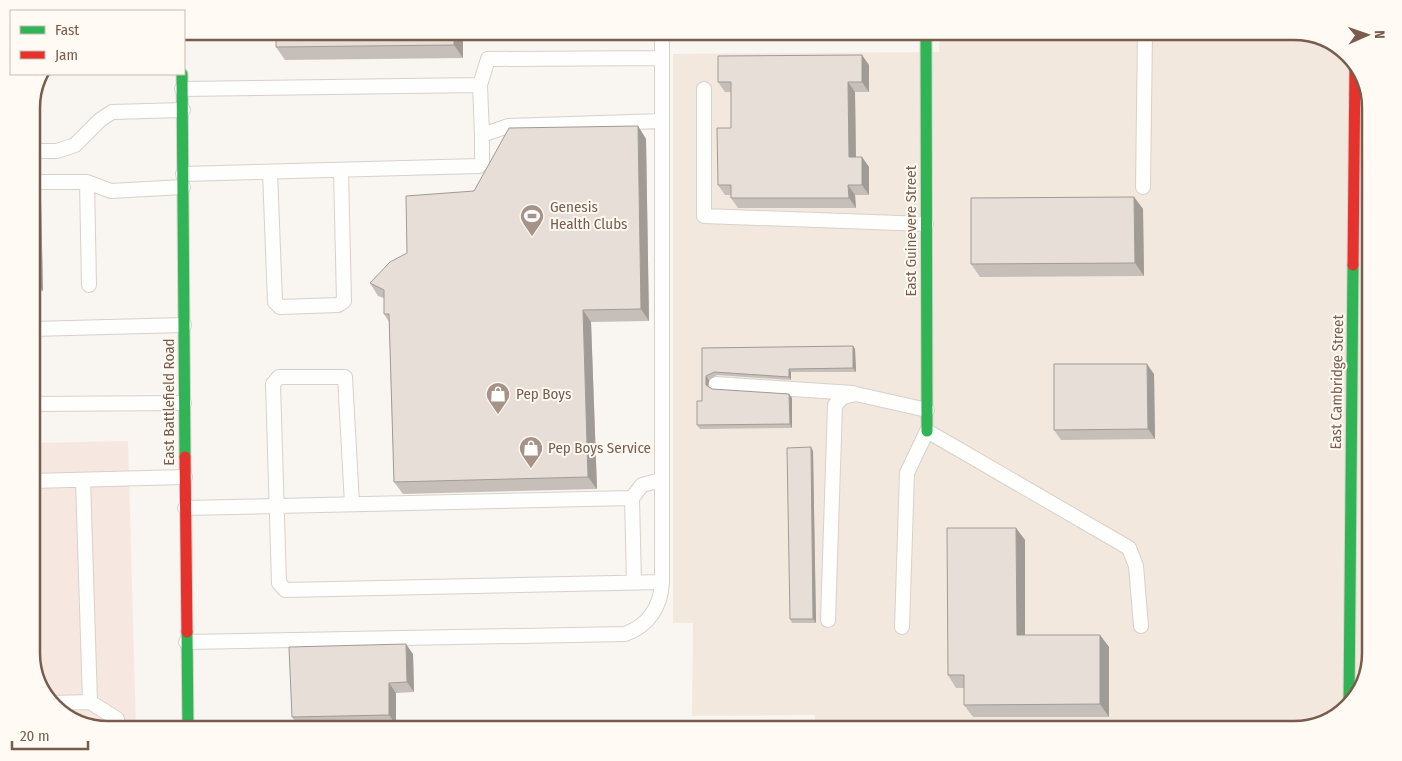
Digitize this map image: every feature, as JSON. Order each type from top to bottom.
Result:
[{"type":"street","name":"East Guinevere Street","points":[[926,40],[927,431]]},
{"type":"street","name":"East Battlefield Road","points":[[182,75],[188,721]]},
{"type":"street","name":"East Cambridge Street","points":[[1349,693],[1355,78]]},
{"type":"lane","points":[[186,642],[625,634],[639,629],[649,619],[656,607],[662,582],[662,40]]},
{"type":"lane","points":[[1143,187],[1145,40]]},
{"type":"lane","points":[[40,182],[88,182],[110,191],[270,172],[479,166],[482,162],[480,85],[488,60],[662,58]]},
{"type":"lane","points":[[182,89],[480,85]]},
{"type":"lane","points":[[704,89],[704,216],[926,224]]},
{"type":"lane","points":[[40,151],[57,151],[75,145],[100,120],[112,112],[183,110]]},
{"type":"lane","points":[[482,135],[508,126],[662,121]]},
{"type":"lane","points":[[270,172],[275,302],[280,306],[338,305],[344,301],[341,170]]},
{"type":"lane","points":[[88,182],[89,285]]},
{"type":"lane","points":[[40,329],[184,325]]},
{"type":"lane","points":[[352,504],[345,378],[279,377],[273,384],[279,583],[285,590],[662,582]]},
{"type":"lane","points":[[716,384],[856,394],[927,410]]},
{"type":"lane","points":[[828,620],[833,409],[837,402],[844,397],[856,394]]},
{"type":"lane","points":[[40,404],[184,403]]},
{"type":"lane","points":[[902,627],[907,473],[927,431],[1129,548],[1136,566],[1140,626]]},
{"type":"lane","points":[[40,481],[185,477]]},
{"type":"lane","points":[[83,480],[90,702]]},
{"type":"lane","points":[[634,582],[632,498],[642,485],[661,480]]},
{"type":"lane","points":[[185,508],[632,498]]},
{"type":"lane","points":[[62,703],[90,702],[117,721]]},
{"type":"shaded area","points":[[940,40],[1294,40],[1307,41],[1324,47],[1339,57],[1351,70],[1355,78],[1362,104],[1362,653],[1360,671],[1355,683],[1342,701],[1320,716],[1294,721],[815,721],[815,715],[692,716],[693,623],[673,623],[673,54],[939,52]]},
{"type":"shaded area","points":[[128,441],[136,721],[90,719],[70,710],[51,691],[44,675],[40,657],[40,443]]},
{"type":"building","points":[[276,40],[454,40],[454,45],[276,47]]},
{"type":"building","points":[[862,55],[862,82],[848,82],[849,157],[862,157],[862,185],[848,185],[849,198],[731,198],[731,185],[718,185],[717,128],[731,128],[731,82],[718,82],[718,56]]},
{"type":"building","points":[[638,126],[641,309],[583,310],[588,477],[394,482],[389,314],[384,314],[384,290],[370,283],[390,262],[407,253],[406,196],[474,191],[509,128]]},
{"type":"building","points":[[1134,197],[1135,263],[971,264],[971,198]]},
{"type":"building","points":[[853,346],[853,368],[789,369],[789,377],[714,372],[706,376],[706,385],[712,389],[789,394],[790,424],[697,425],[697,401],[702,401],[702,348]]},
{"type":"building","points":[[1054,364],[1147,364],[1148,429],[1054,430]]},
{"type":"building","points":[[811,447],[813,619],[790,619],[787,448]]},
{"type":"building","points":[[947,528],[1016,528],[1017,635],[1100,635],[1100,704],[964,705],[964,675],[948,675]]},
{"type":"building","points":[[406,644],[407,682],[389,683],[389,715],[292,717],[289,647]]},
{"type":"traffic: fast","points":[[926,40],[927,431]]},
{"type":"traffic: fast","points":[[182,75],[185,457]]},
{"type":"traffic: fast","points":[[1349,693],[1353,265]]},
{"type":"traffic: fast","points":[[187,632],[188,721]]},
{"type":"traffic: jam","points":[[1353,265],[1355,78]]},
{"type":"traffic: jam","points":[[185,457],[187,632]]},
{"type":"place","name":"Genesis Health Clubs","points":[[532,237]]},
{"type":"place","name":"Pep Boys","points":[[498,415]]},
{"type":"place","name":"Pep Boys Service","points":[[531,469]]}]
